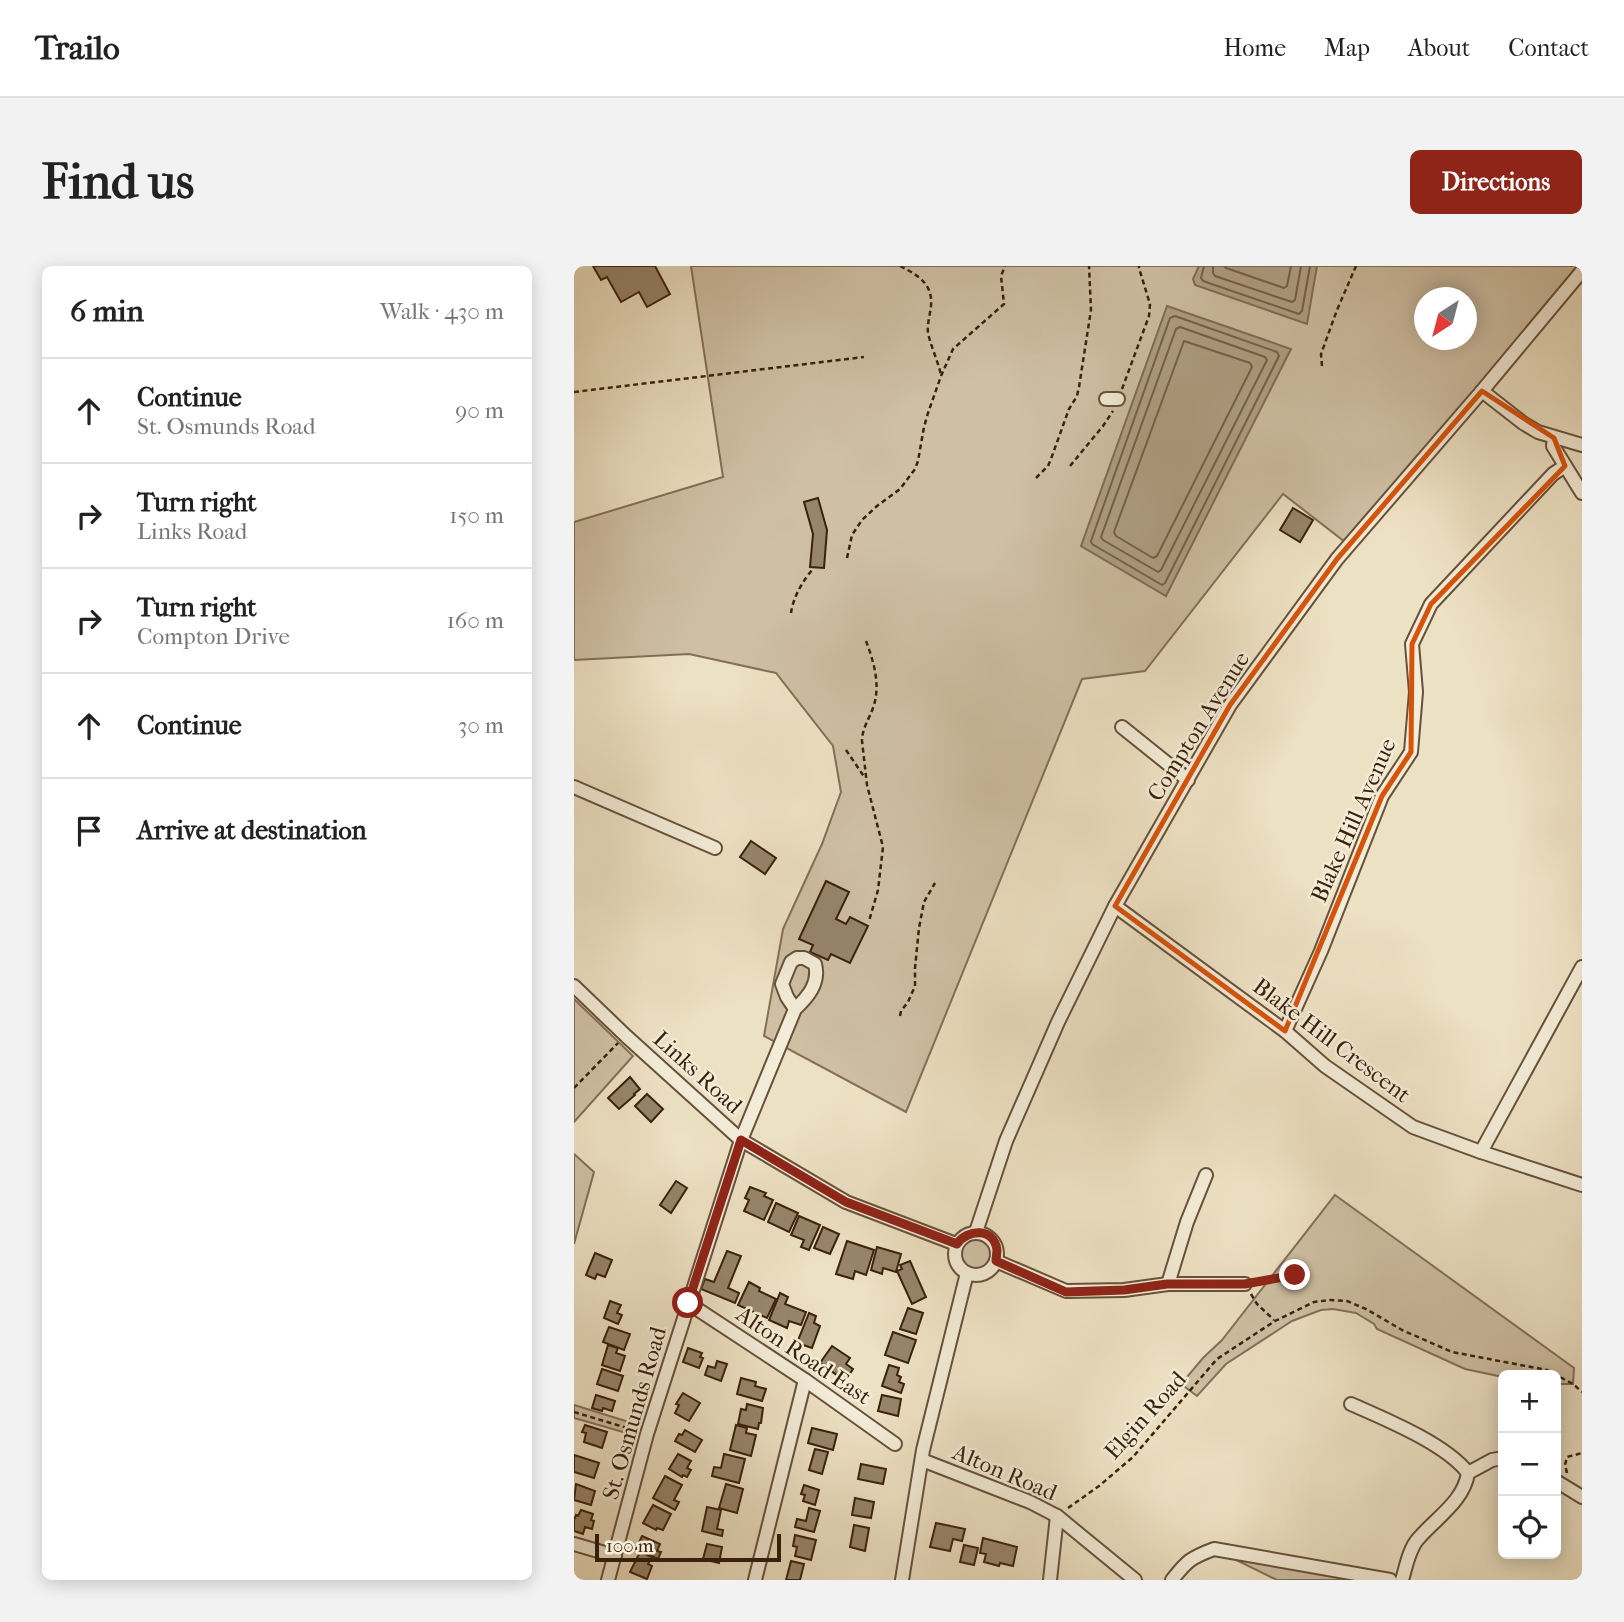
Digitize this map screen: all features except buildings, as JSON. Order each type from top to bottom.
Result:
[{"type":"street","name":"Compton Avenue","points":[[976,1232],[1006,1141],[1058,1022],[1115,906],[1230,705],[1337,559],[1582,271]]},
{"type":"street","points":[[1482,391],[1538,432],[1582,445]]},
{"type":"street","points":[[1554,438],[1553,446],[1582,493]]},
{"type":"street","name":"Blake Hill Avenue","points":[[1285,1031],[1321,951],[1382,796],[1411,752],[1416,692],[1412,644],[1431,604],[1553,474],[1565,466]]},
{"type":"street","points":[[1122,727],[1188,780]]},
{"type":"street","points":[[574,787],[715,848]]},
{"type":"street","name":"Blake Hill Crescent","points":[[1115,906],[1285,1031],[1325,1066],[1413,1127],[1582,1185]]},
{"type":"street","points":[[1481,1152],[1582,967]]},
{"type":"street","name":"Links Road","points":[[574,986],[741,1140],[846,1202],[957,1244]]},
{"type":"street","name":"St. Osmunds Road","points":[[608,1580],[647,1434],[741,1140],[794,1009]]},
{"type":"street","points":[[1167,1284],[1206,1175]]},
{"type":"street","points":[[976,1232],[990,1237],[997,1250],[996,1261],[986,1273],[967,1273],[957,1264],[957,1244],[966,1234],[976,1232]]},
{"type":"street","points":[[996,1261],[1066,1292],[1124,1290],[1167,1284],[1245,1284]]},
{"type":"street","points":[[902,1580],[923,1450],[967,1273]]},
{"type":"street","name":"Alton Road East","points":[[688,1303],[805,1380],[895,1444]]},
{"type":"street","points":[[755,1580],[805,1380]]},
{"type":"street","points":[[1351,1404],[1446,1452],[1461,1463],[1468,1473],[1466,1483],[1447,1510],[1416,1540],[1402,1580]]},
{"type":"street","points":[[1468,1473],[1498,1459]]},
{"type":"street","name":"Alton Road","points":[[922,1460],[1030,1502],[1056,1517],[1135,1580]]},
{"type":"street","points":[[1561,1484],[1576,1494]]},
{"type":"street","points":[[1050,1580],[1056,1517]]},
{"type":"street","points":[[574,1544],[615,1556]]},
{"type":"street","points":[[1171,1580],[1187,1562],[1214,1549],[1390,1580]]},
{"type":"path","points":[[900,266],[918,276],[930,290],[928,333],[941,376]]},
{"type":"path","points":[[847,558],[852,535],[862,520],[900,489],[915,469],[924,427],[953,349],[1004,304],[1001,276],[1005,266]]},
{"type":"path","points":[[1036,478],[1048,466],[1069,409],[1077,396],[1091,310],[1089,266]]},
{"type":"path","points":[[1070,466],[1111,415],[1112,399],[1149,316],[1150,304],[1139,266]]},
{"type":"path","points":[[1322,366],[1321,354],[1356,266]]},
{"type":"path","points":[[574,392],[864,357]]},
{"type":"path","points":[[791,613],[803,582],[812,570]]},
{"type":"path","points":[[866,641],[875,666],[876,681],[875,701],[862,733],[873,813],[883,847],[869,921]]},
{"type":"path","points":[[846,750],[867,780]]},
{"type":"path","points":[[901,1016],[901,1011],[915,986],[919,928],[924,902],[935,883]]},
{"type":"path","points":[[574,1087],[626,1036]]},
{"type":"path","points":[[1275,1321],[1257,1304],[1245,1284],[1295,1275]]},
{"type":"path","name":"Elgin Road","points":[[1056,1517],[1133,1457],[1217,1360],[1275,1321],[1314,1302],[1347,1301],[1452,1352],[1546,1370],[1573,1384],[1582,1392]]},
{"type":"path","points":[[574,1412],[647,1434]]},
{"type":"path","points":[[1576,1494],[1565,1465],[1570,1455],[1582,1453]]},
{"type":"path","points":[[1577,1580],[1582,1579]]},
{"type":"highlighted area","points":[[1482,391],[1554,438],[1565,466],[1431,604],[1412,644],[1411,752],[1382,796],[1285,1031],[1115,906],[1230,705],[1337,559]]},
{"type":"shaded area","points":[[691,266],[1582,266],[1349,545],[1283,494],[1145,671],[1082,679],[906,1112],[764,1036],[783,929],[822,844],[841,792],[833,746],[776,673],[689,654],[574,660],[574,522],[723,477]]},
{"type":"shaded area","points":[[574,999],[633,1056],[574,1122]]},
{"type":"shaded area","points":[[574,1154],[594,1172],[574,1244]]},
{"type":"shaded area","points":[[1335,1195],[1574,1368],[1573,1384],[1561,1384],[1561,1370],[1498,1370],[1498,1376],[1465,1369],[1377,1329],[1374,1324],[1356,1313],[1333,1309],[1321,1310],[1292,1321],[1226,1364],[1197,1396],[1181,1384],[1222,1340]]},
{"type":"shaded area","points":[[976,1233],[991,1239],[997,1254],[991,1269],[976,1275],[961,1269],[955,1254],[961,1239]]},
{"type":"shaded area","points":[[574,1405],[632,1423],[630,1434],[574,1418]]},
{"type":"shaded area","points":[[1214,1549],[1390,1580],[1277,1580]]},
{"type":"water","points":[[1199,266],[1317,266],[1307,324],[1195,285],[1193,279]]},
{"type":"water","points":[[1167,306],[1291,349],[1166,596],[1081,546]]},
{"type":"route","points":[[688,1303],[741,1140],[846,1202],[957,1244],[966,1234],[976,1232],[990,1237],[997,1250],[996,1261],[1066,1292],[1124,1290],[1167,1284],[1245,1284],[1295,1275]]}]
